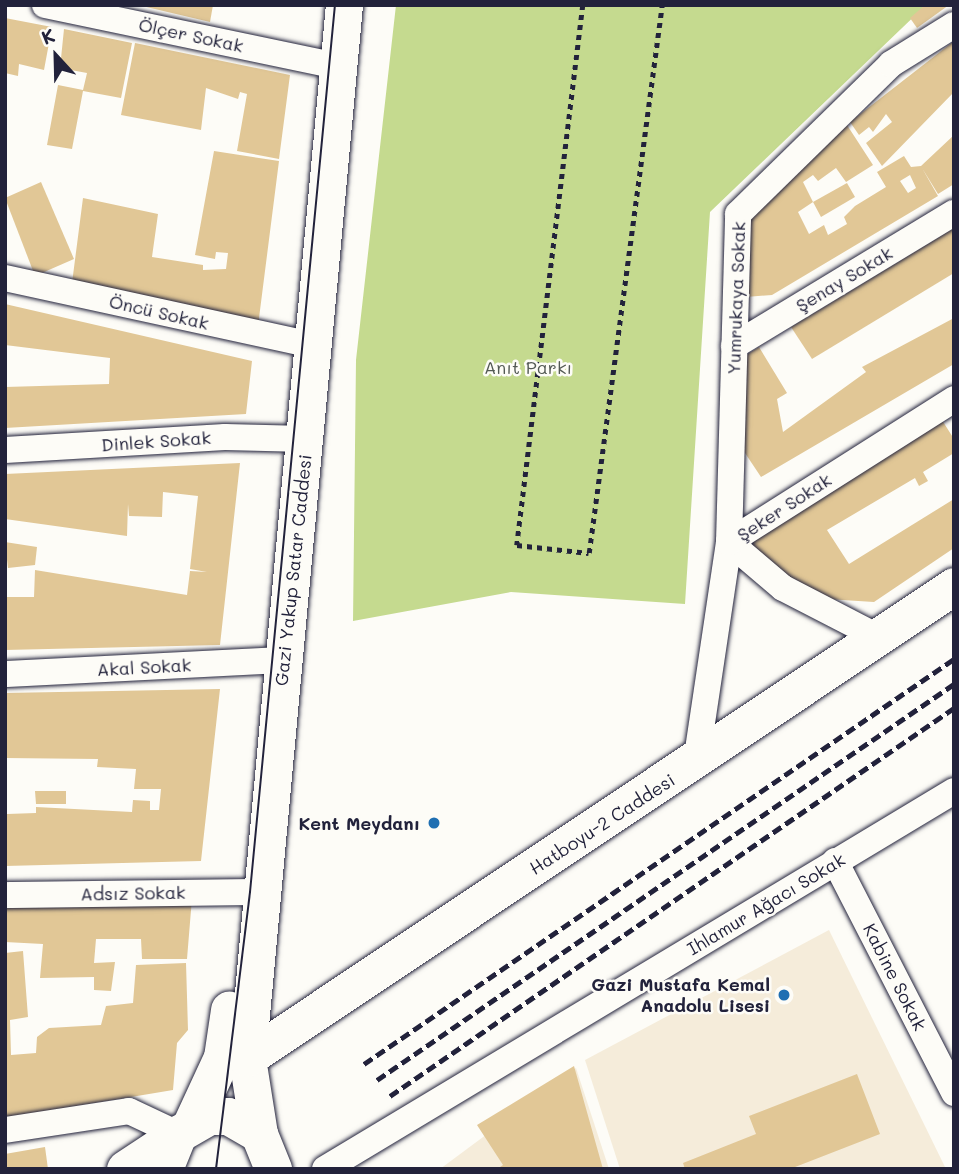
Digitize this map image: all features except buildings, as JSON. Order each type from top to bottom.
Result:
[{"type":"main road","name":"Gazi Yakup Satar Caddesi","points":[[273,1169],[259,1134],[247,1058],[253,892],[330,64],[329,5]]},
{"type":"main road","name":"Gazi Yakup Satar Caddesi","points":[[330,64],[345,5]]},
{"type":"main road","name":"Hatboyu-2 Caddesi","points":[[247,1058],[696,763],[954,586]]},
{"type":"main road","name":"Gazi Yakup Satar Caddesi","points":[[164,1169],[222,1057],[253,892]]},
{"type":"main road","points":[[125,1169],[185,1128],[228,1116],[259,1134]]},
{"type":"street","name":"Ölçer Sokak","points":[[45,5],[330,64]]},
{"type":"street","name":"Yumrukaya Sokak","points":[[696,763],[718,584],[729,542],[738,214],[891,64],[954,25]]},
{"type":"street","name":"Şenay Sokak","points":[[734,346],[954,213]]},
{"type":"street","name":"Öncü Sokak","points":[[5,278],[303,344]]},
{"type":"street","name":"Şeker Sokak","points":[[877,637],[783,589],[729,542],[954,398]]},
{"type":"street","name":"Dinlek Sokak","points":[[5,450],[295,439]]},
{"type":"street","name":"Akal Sokak","points":[[5,674],[275,660]]},
{"type":"street","name":"Ihlamur Ağacı Sokak","points":[[326,1169],[954,791]]},
{"type":"street","name":"Kabine Sokak","points":[[835,861],[954,1093]]},
{"type":"street","name":"Adsız Sokak","points":[[5,895],[253,892]]},
{"type":"street","points":[[5,1130],[129,1111],[185,1128]]},
{"type":"path","points":[[583,5],[517,545],[590,553],[662,5]]},
{"type":"shaded area","name":"Gazi Mustafa Kemal Anadolu Lisesi","points":[[829,930],[946,1169],[620,1169],[585,1060]]},
{"type":"shaded area","points":[[576,1068],[609,1169],[440,1169]]},
{"type":"green space","name":"Anıt Parkı","points":[[396,5],[926,5],[710,212],[685,604],[511,592],[353,621],[356,360]]},
{"type":"tram line","points":[[216,1169],[250,892],[335,5]]},
{"type":"railway","points":[[364,1064],[954,659]]},
{"type":"railway","points":[[377,1080],[954,684]]},
{"type":"railway","points":[[390,1096],[954,708]]},
{"type":"place","name":"Kent Meydanı","points":[[434,823]]},
{"type":"place","name":"Gazi Mustafa Kemal Anadolu Lisesi","points":[[784,995]]}]
